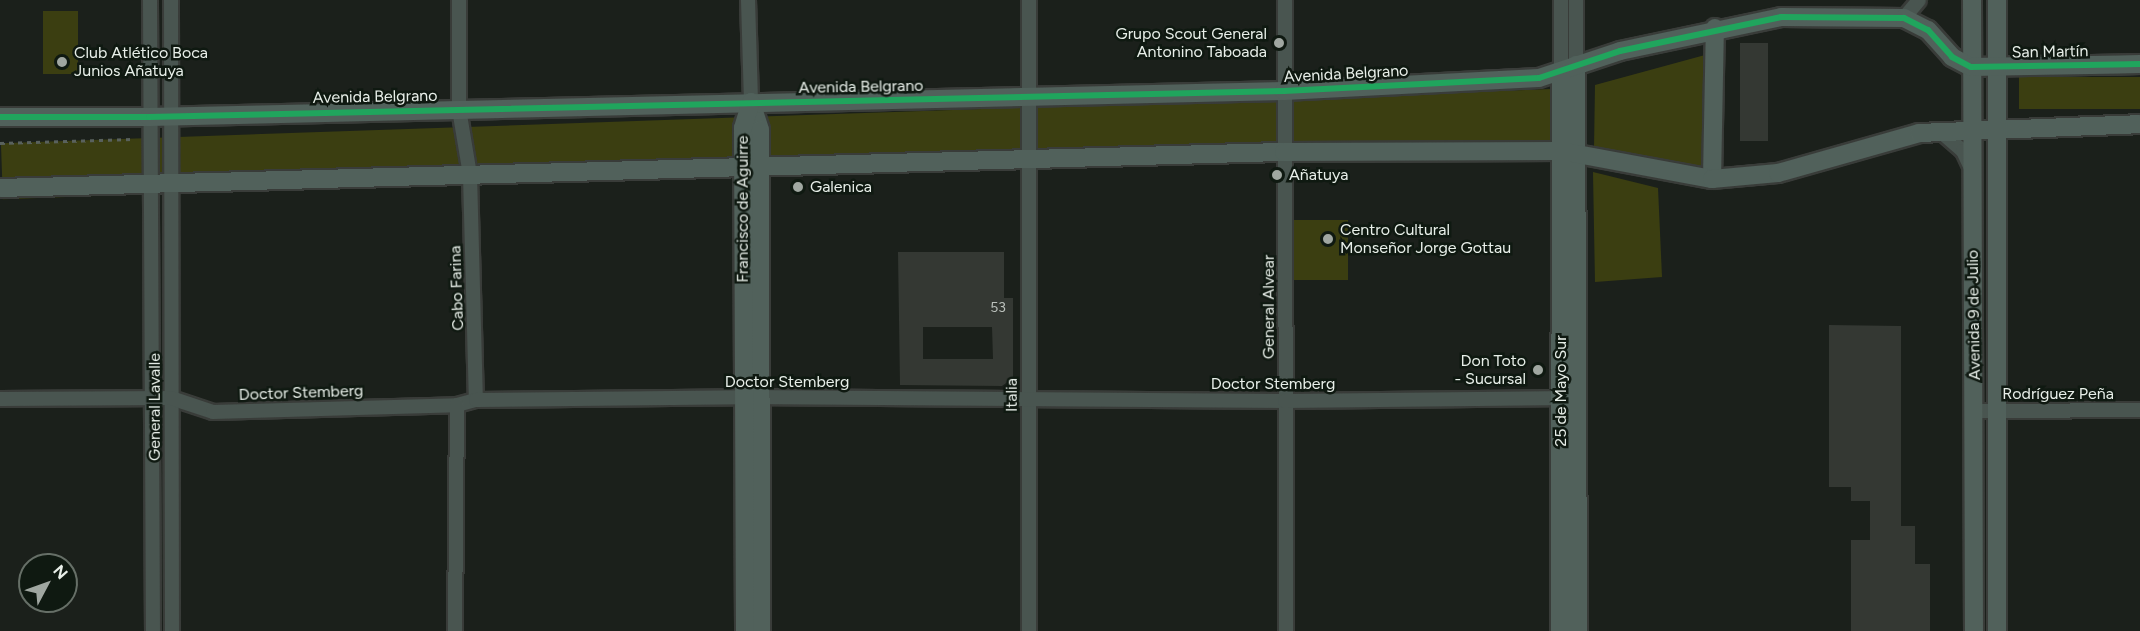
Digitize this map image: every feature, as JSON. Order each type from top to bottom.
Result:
[{"type":"street","name":"General Lavalle","points":[[150,0],[149,184],[153,631]]},
{"type":"street","name":"General Lavalle","points":[[171,0],[171,631]]},
{"type":"street","name":"Cabo Farina","points":[[459,0],[459,109],[470,175],[476,400]]},
{"type":"street","points":[[748,0],[751,102]]},
{"type":"street","name":"Italia","points":[[1029,0],[1026,159],[1029,631]]},
{"type":"street","name":"General Alvear","points":[[1285,0],[1286,631]]},
{"type":"street","points":[[1561,0],[1568,69]]},
{"type":"street","points":[[1568,69],[1576,0]]},
{"type":"street","points":[[1919,0],[1904,18],[1928,30],[1966,65]]},
{"type":"street","name":"Avenida 9 de Julio","points":[[1972,0],[1966,65],[1971,130],[1976,411],[1974,631]]},
{"type":"street","name":"Avenida 9 de Julio","points":[[1996,0],[1997,631]]},
{"type":"street","name":"Avenida Belgrano","points":[[0,117],[149,117],[1284,91],[1539,78],[1715,28],[1781,17],[1904,18]]},
{"type":"street","points":[[1712,180],[1715,28]]},
{"type":"street","name":"San Martín","points":[[1966,65],[1996,67],[2140,64]]},
{"type":"street","name":"25 de Mayo Sur","points":[[1560,631],[1569,398],[1568,69]]},
{"type":"street","name":"Francisco de Aguirre","points":[[745,631],[752,398],[752,167],[742,128],[751,102]]},
{"type":"street","points":[[0,188],[1284,152],[1569,153],[1712,180],[1778,173],[1902,135],[1998,127],[2140,124]]},
{"type":"street","points":[[1941,132],[1963,151],[1971,168]]},
{"type":"street","name":"Doctor Stemberg","points":[[0,399],[171,398],[213,412],[457,405],[476,400],[752,398],[1286,401],[1569,398]]},
{"type":"street","name":"Francisco de Aguirre","points":[[752,398],[761,631]]},
{"type":"street","name":"25 de Mayo Sur","points":[[1569,398],[1578,631]]},
{"type":"street","points":[[455,631],[457,405]]},
{"type":"street","name":"Rodríguez Peña","points":[[1976,411],[2140,410]]},
{"type":"path","points":[[0,143],[133,139]]},
{"type":"green space","points":[[43,11],[78,11],[78,74],[43,74]]},
{"type":"green space","points":[[1705,55],[1702,166],[1594,149],[1595,85]]},
{"type":"green space","points":[[2019,77],[2140,77],[2140,109],[2019,109]]},
{"type":"green space","points":[[1552,89],[1554,145],[3,199],[1,143]]},
{"type":"green space","points":[[1593,172],[1658,188],[1662,277],[1595,282]]},
{"type":"green space","points":[[1287,220],[1348,220],[1348,280],[1287,280]]},
{"type":"building","points":[[1740,43],[1768,43],[1768,141],[1740,141]]},
{"type":"building","points":[[898,252],[1004,252],[1004,298],[1013,298],[1013,378],[1002,386],[900,385]],"holes":[[[923,327],[992,327],[993,359],[923,359]]]},
{"type":"building","points":[[1829,325],[1901,326],[1901,526],[1915,526],[1915,564],[1930,564],[1930,631],[1851,631],[1851,540],[1870,540],[1870,501],[1851,501],[1851,487],[1829,487]]},
{"type":"cycle path","points":[[0,117],[149,117],[1284,91],[1539,78],[1620,51],[1781,17],[1904,18],[1928,30],[1952,57],[1971,67],[2140,64]]},
{"type":"place","name":"Grupo Scout General Antonino Taboada","points":[[1279,43]]},
{"type":"place","name":"Club Atlético Boca Junios Añatuya","points":[[62,62]]},
{"type":"place","name":"Añatuya","points":[[1277,175]]},
{"type":"place","name":"Galenica","points":[[798,187]]},
{"type":"place","name":"Centro Cultural Monseñor Jorge Gottau","points":[[1328,239]]},
{"type":"place","name":"Don Toto - Sucursal","points":[[1538,370]]}]
